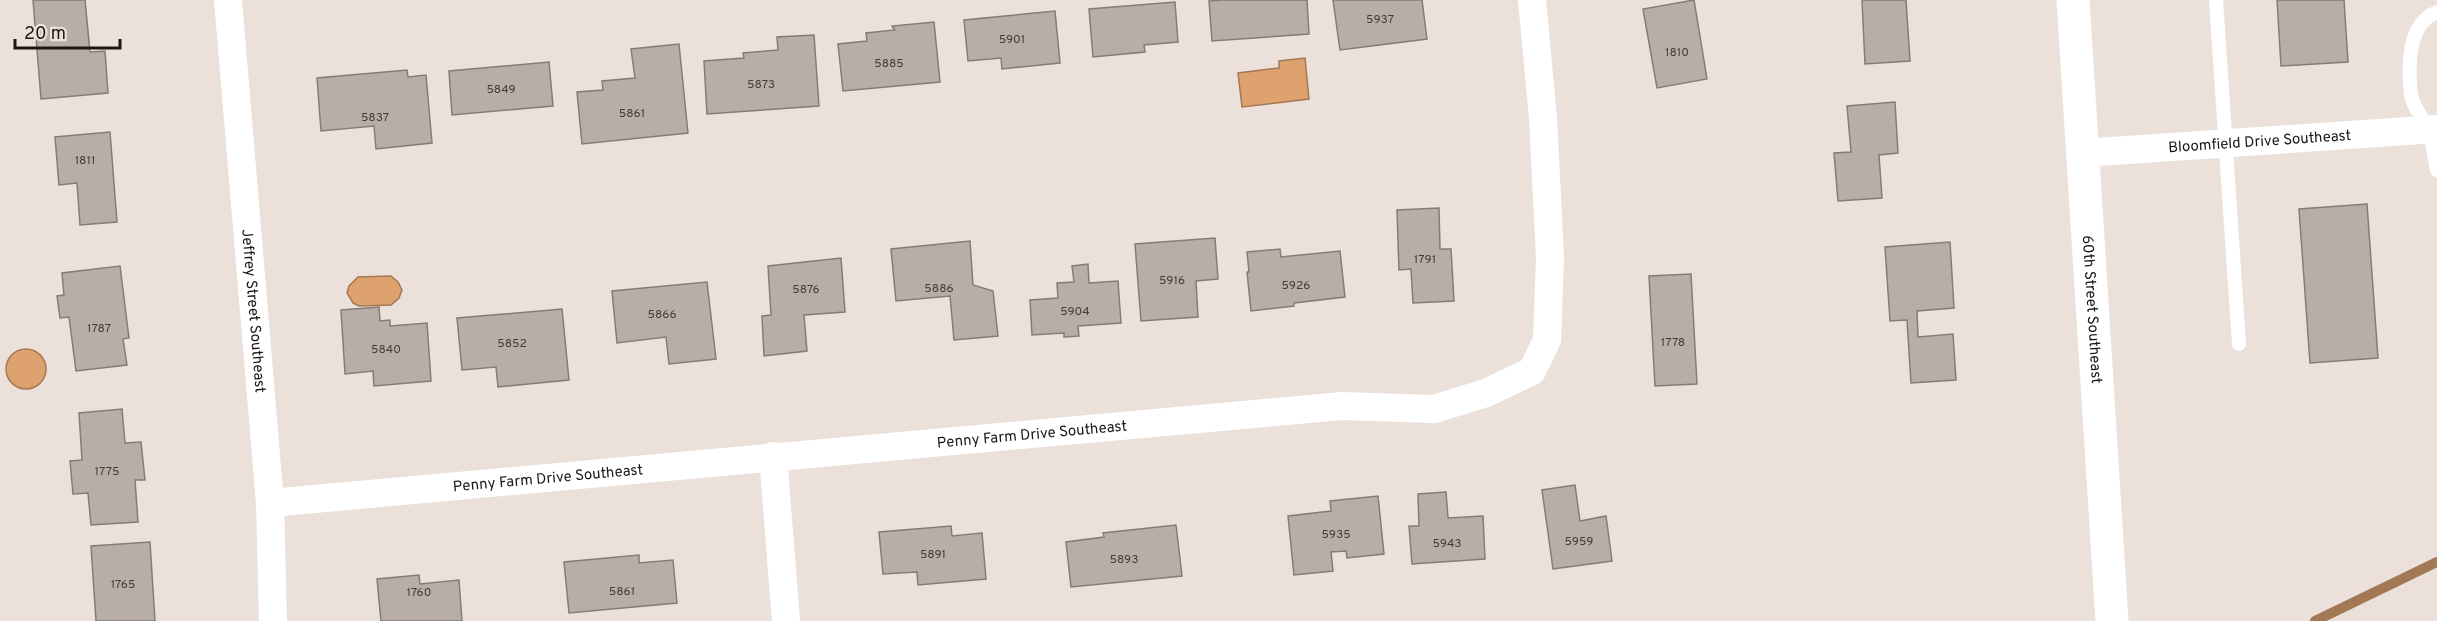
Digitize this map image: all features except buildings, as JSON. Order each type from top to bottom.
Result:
[{"type":"main road","name":"60th Street Southeast","points":[[2073,0],[2112,621]]},
{"type":"street","name":"Jeffrey Street Southeast","points":[[228,0],[270,503],[273,621]]},
{"type":"street","name":"Penny Farm Drive Southeast","points":[[270,503],[1342,406],[1434,408],[1486,393],[1532,371],[1546,340],[1550,258],[1543,118],[1532,0]]},
{"type":"street","name":"Bloomfield Drive Southeast","points":[[2083,153],[2433,130]]},
{"type":"street","points":[[773,456],[786,621]]},
{"type":"lane","points":[[2216,0],[2228,143],[2239,344]]},
{"type":"lane","points":[[2437,12],[2426,16],[2417,27],[2411,51],[2412,97],[2433,130],[2437,170]]},
{"type":"shaded area","points":[[1305,58],[1309,99],[1242,107],[1238,73],[1279,68],[1279,61]]},
{"type":"shaded area","points":[[391,276],[402,290],[399,298],[391,305],[359,306],[353,303],[347,293],[349,286],[358,277]]},
{"type":"shaded area","points":[[26,349],[40,355],[46,369],[40,383],[26,389],[12,383],[6,369],[12,355]]},
{"type":"waterway","points":[[2315,621],[2437,562]]}]
